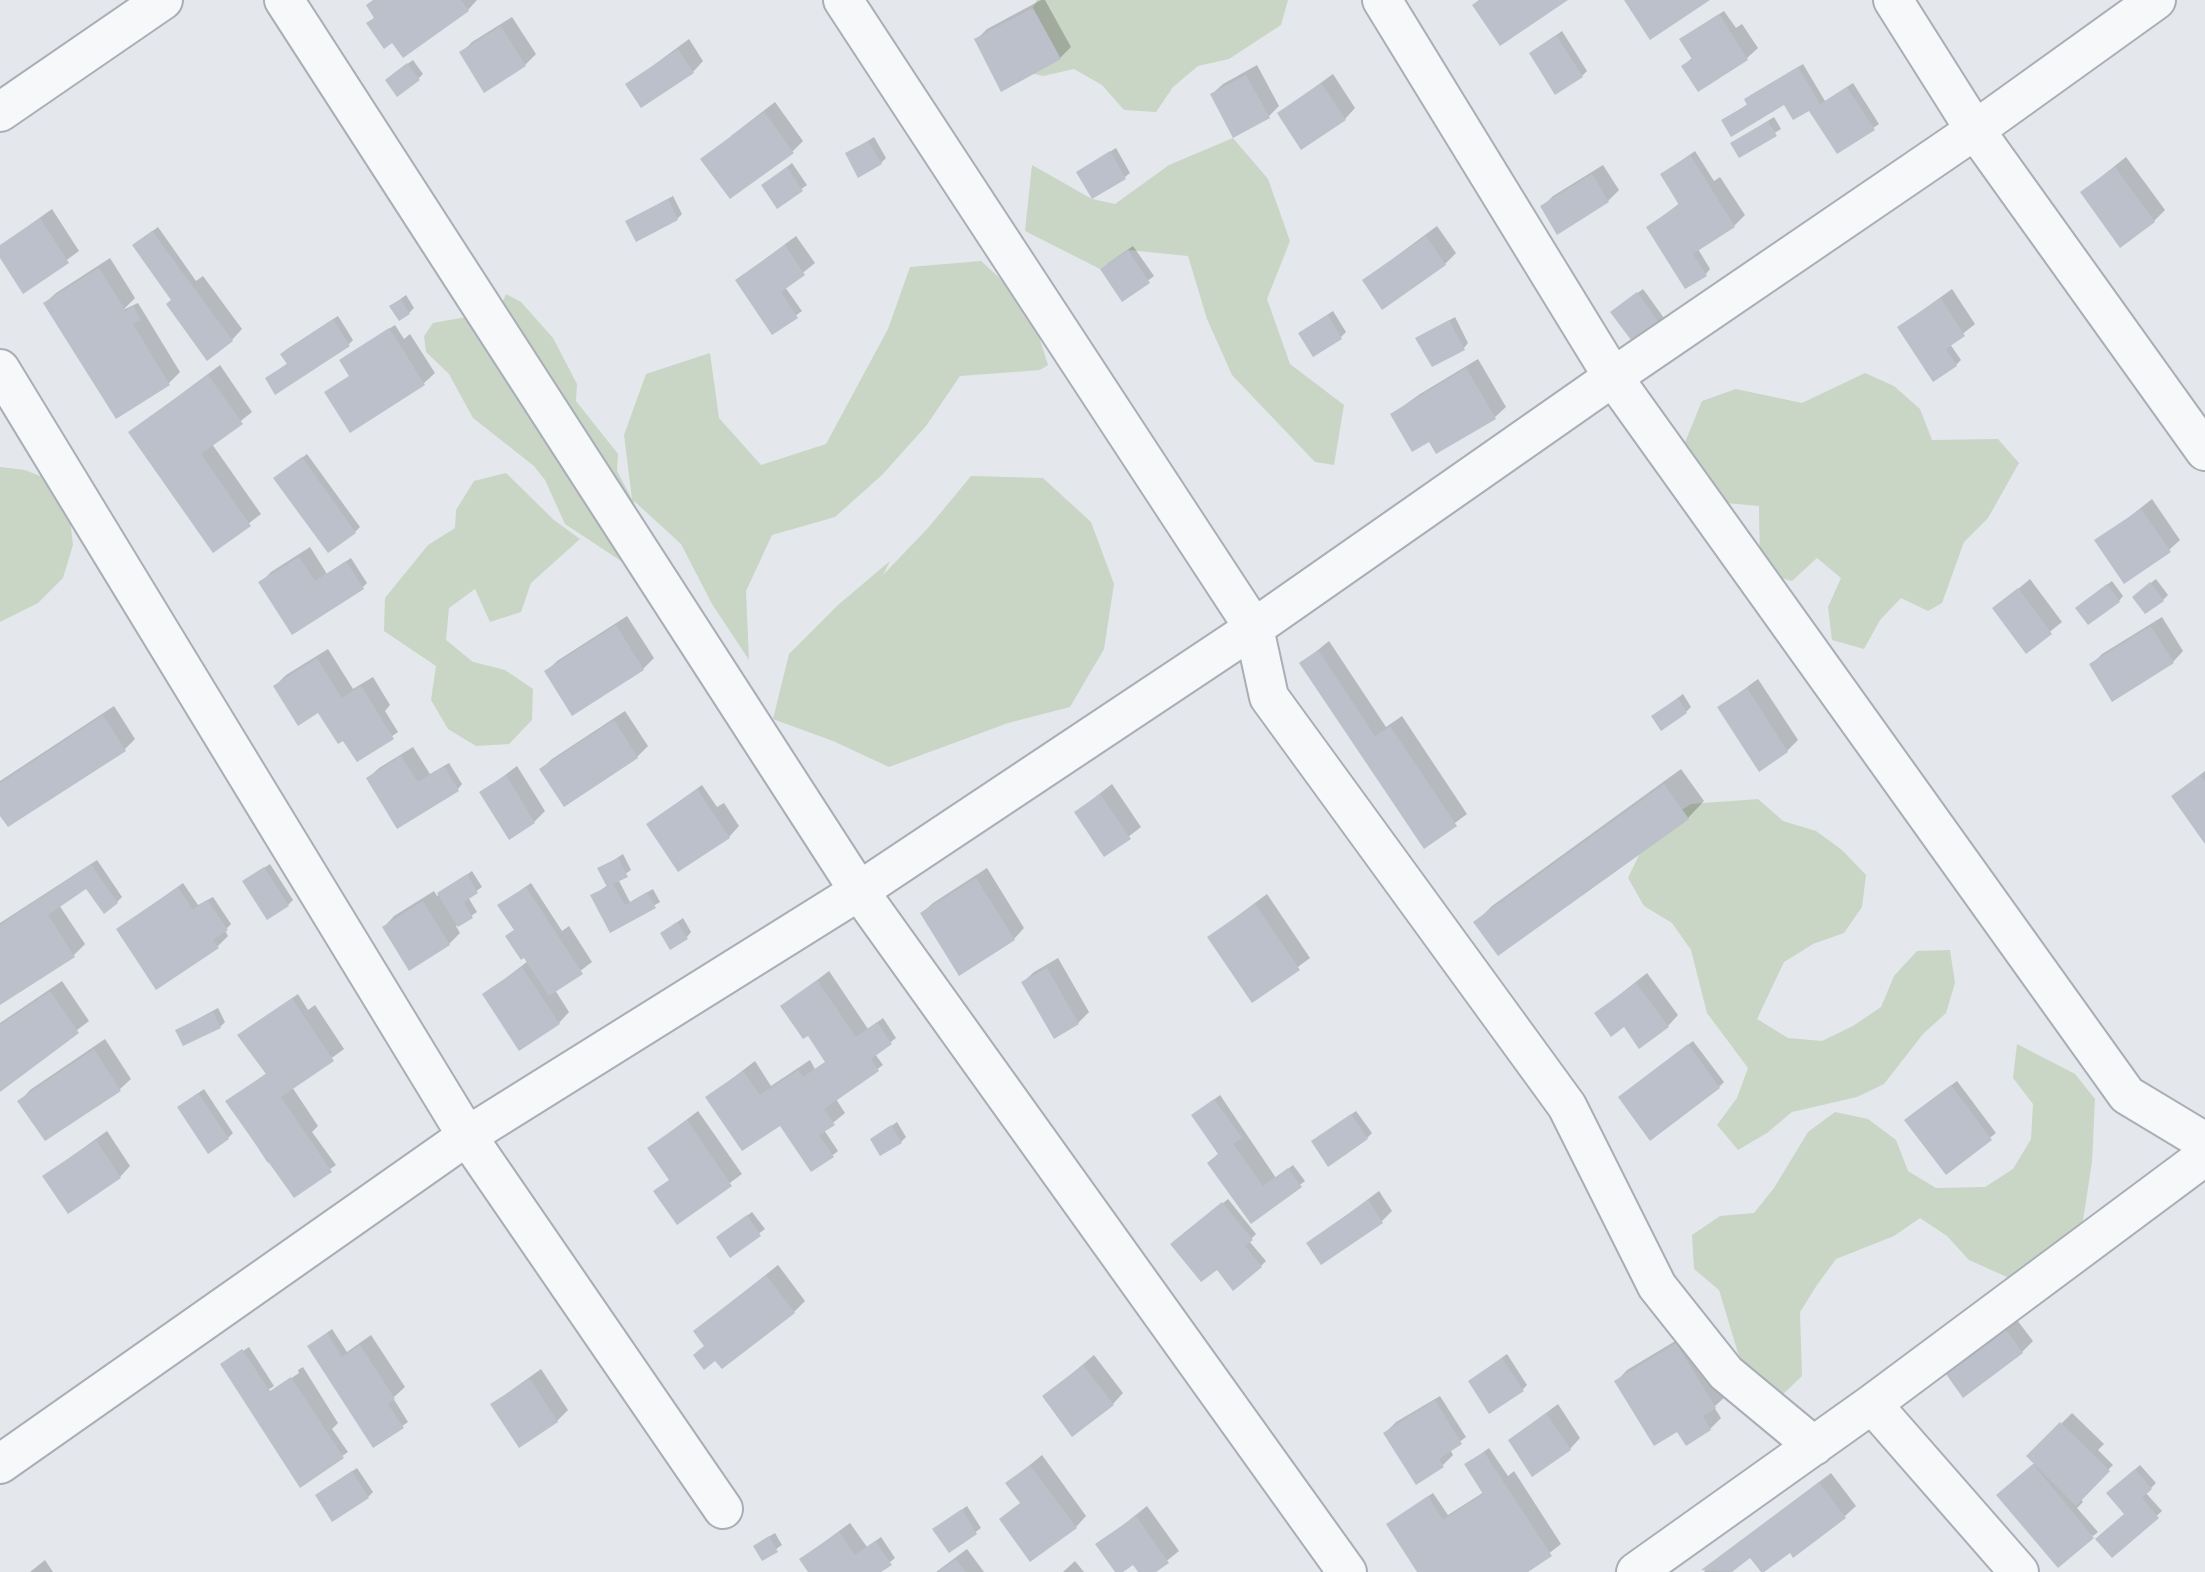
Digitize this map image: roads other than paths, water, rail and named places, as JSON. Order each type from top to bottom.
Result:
[{"type":"street","points":[[0,112],[163,0]]},
{"type":"street","points":[[284,0],[859,891],[1347,1572]]},
{"type":"street","points":[[843,0],[1254,628],[1269,697],[1567,1106],[1657,1286],[1726,1373],[1814,1446]]},
{"type":"street","points":[[1382,0],[1613,377],[2127,1095],[2205,1142]]},
{"type":"street","points":[[1893,0],[1975,130],[2205,451]]},
{"type":"street","points":[[0,1464],[467,1136],[859,891],[1254,628],[1613,377],[1975,130],[2156,0]]},
{"type":"street","points":[[0,369],[467,1136],[723,1509]]},
{"type":"street","points":[[1636,1572],[1872,1404],[2205,1156]]},
{"type":"street","points":[[1872,1404],[2019,1572]]}]
